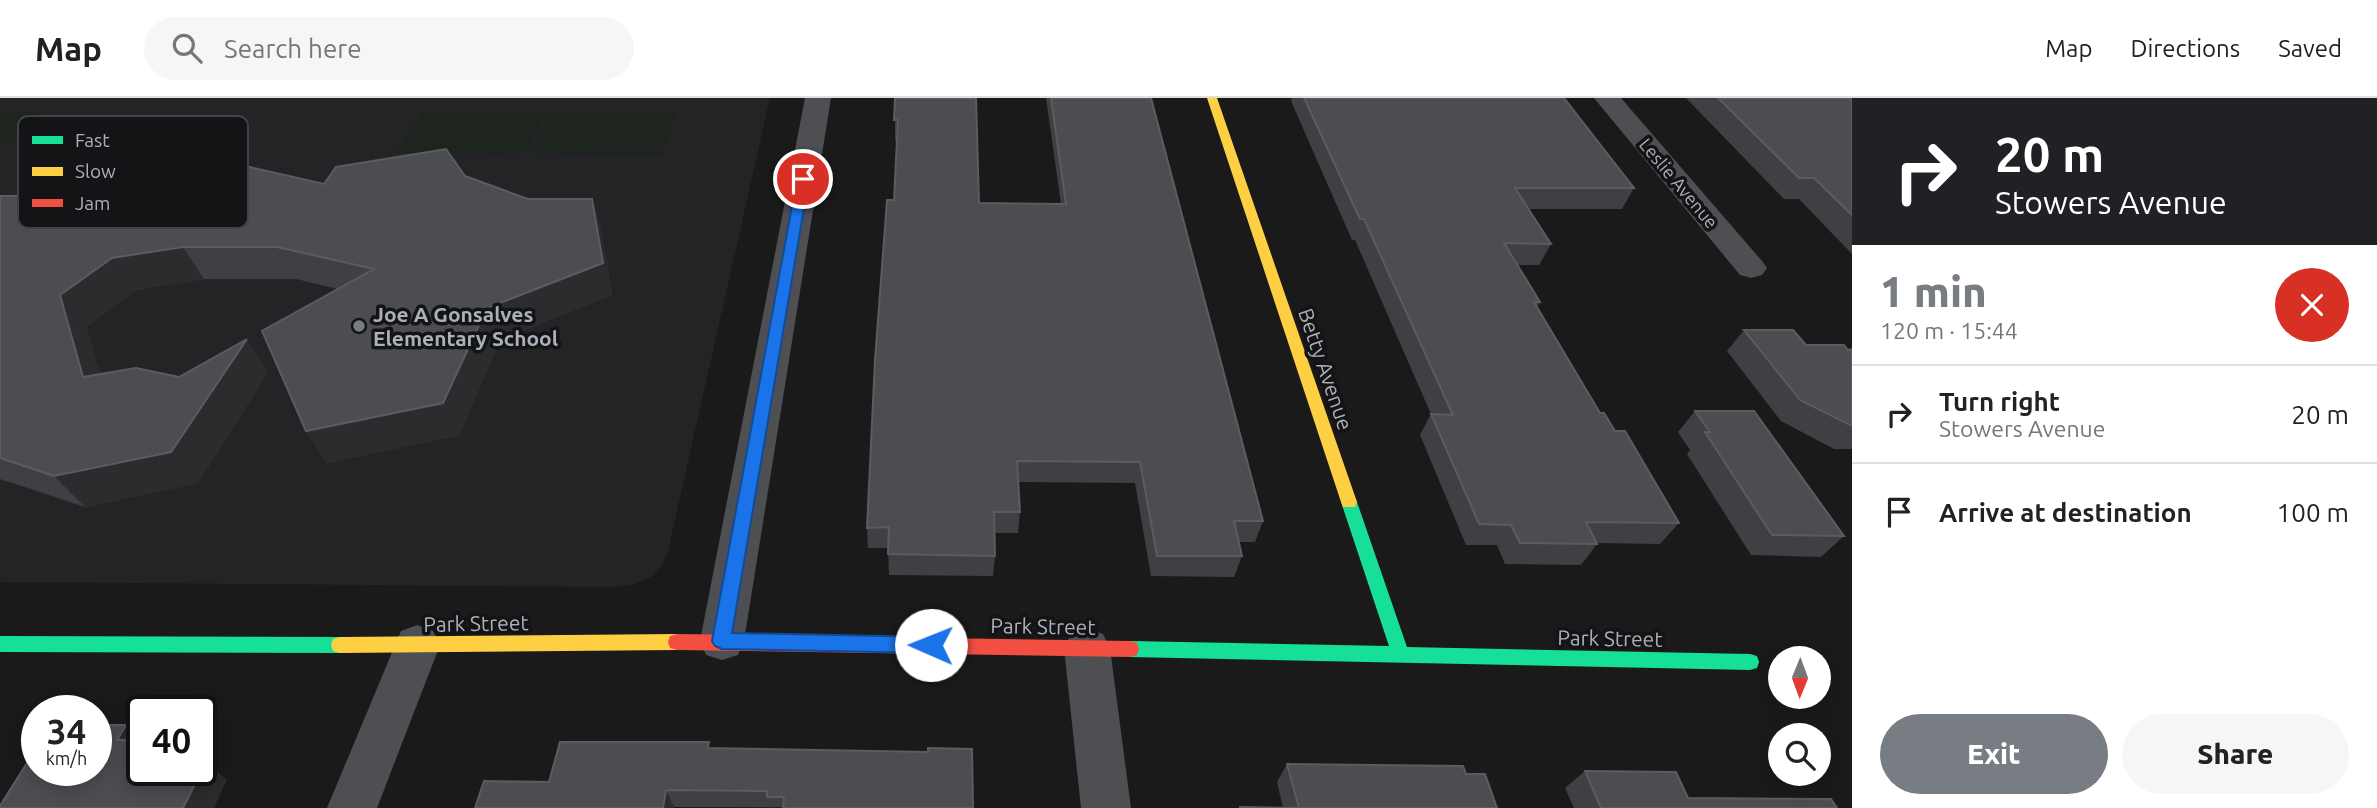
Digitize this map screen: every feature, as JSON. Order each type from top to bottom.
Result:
[{"type":"street","points":[[722,641],[818,98]]},
{"type":"street","name":"Betty Avenue","points":[[1212,98],[1400,653]]},
{"type":"street","name":"Leslie Avenue","points":[[1607,98],[1751,268]]},
{"type":"street","name":"Park Street","points":[[0,644],[417,645],[722,641],[1750,662]]},
{"type":"street","points":[[352,808],[417,645]]},
{"type":"street","points":[[1087,648],[1106,808]]},
{"type":"shaded area","name":"Joe A Gonsalves Elementary School","points":[[0,98],[770,98],[667,555],[651,577],[635,584],[615,587],[0,582]]},
{"type":"shaded area","points":[[0,111],[42,111],[36,116],[18,116],[18,132],[0,148]]},
{"type":"shaded area","points":[[423,111],[546,112],[524,154],[395,153]]},
{"type":"shaded area","points":[[552,112],[676,112],[662,155],[532,154]]},
{"type":"building","points":[[895,98],[976,98],[979,203],[1066,204],[1051,98],[1151,98],[1263,521],[1234,521],[1242,556],[1157,556],[1140,462],[1017,461],[1020,512],[994,512],[995,556],[888,554],[889,527],[867,528],[875,360],[887,200],[894,200],[898,120],[894,120]]},
{"type":"building","points":[[1304,98],[1564,98],[1634,188],[1515,188],[1551,244],[1504,243],[1540,302],[1534,302],[1600,413],[1604,413],[1615,431],[1625,431],[1679,523],[1586,522],[1597,544],[1520,543],[1511,525],[1479,524],[1431,414],[1453,415],[1364,219],[1360,219]]},
{"type":"building","points":[[1718,98],[1852,98],[1852,215],[1814,178],[1799,178]]},
{"type":"building","points":[[446,149],[465,176],[528,199],[592,199],[603,263],[487,308],[443,403],[306,431],[262,331],[374,269],[277,247],[183,247],[112,258],[60,295],[83,377],[136,368],[179,377],[247,339],[171,452],[54,476],[0,458],[0,196],[18,196],[18,228],[248,228],[248,167],[324,184],[336,167]]},
{"type":"building","points":[[1744,330],[1793,330],[1806,345],[1844,345],[1848,350],[1852,349],[1852,426],[1800,400]]},
{"type":"building","points":[[1695,411],[1754,411],[1844,536],[1772,535],[1705,432],[1710,432]]},
{"type":"building","points":[[112,725],[126,725],[117,740],[126,740],[126,786],[194,786],[183,808],[0,806],[21,773],[21,786],[112,786]]},
{"type":"building","points":[[560,742],[709,742],[708,748],[928,752],[928,748],[972,749],[973,808],[783,808],[784,797],[767,797],[767,791],[666,790],[663,808],[475,808],[484,781],[549,782]]},
{"type":"building","points":[[1287,764],[1463,766],[1466,774],[1485,774],[1497,808],[1299,808]]},
{"type":"building","points":[[1585,771],[1676,772],[1688,798],[1831,799],[1837,808],[1601,808]]},
{"type":"traffic: fast","points":[[1349,502],[1400,653]]},
{"type":"traffic: fast","points":[[0,644],[340,645]]},
{"type":"traffic: fast","points":[[1130,649],[1750,662]]},
{"type":"traffic: slow","points":[[1212,98],[1349,502]]},
{"type":"traffic: slow","points":[[340,645],[677,642]]},
{"type":"traffic: jam","points":[[677,642],[1130,649]]},
{"type":"place","name":"Joe A Gonsalves Elementary School","points":[[359,326]]},
{"type":"route","points":[[803,179],[722,641],[931,645]]}]
